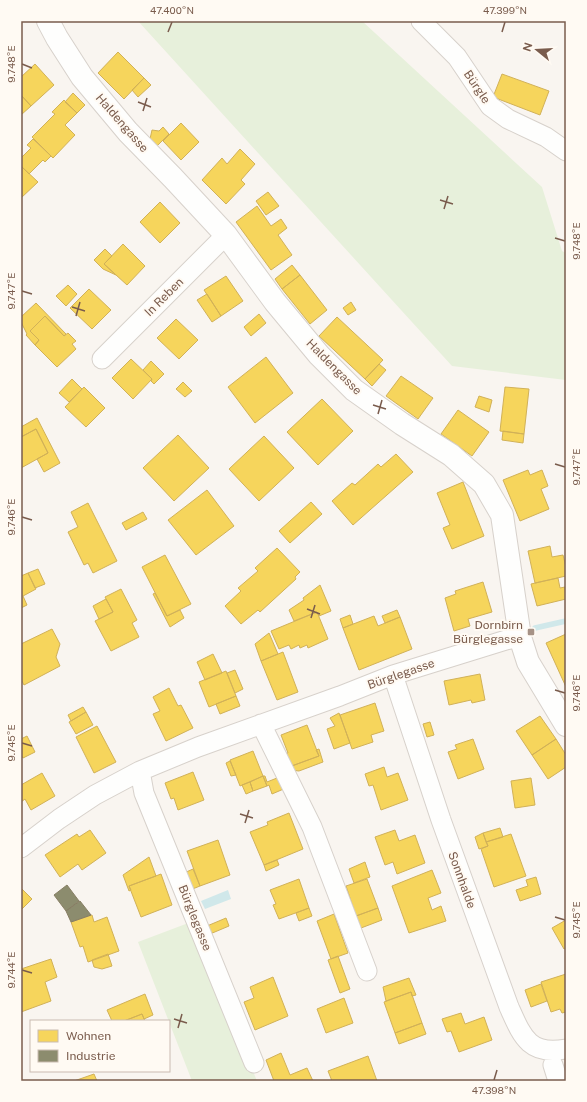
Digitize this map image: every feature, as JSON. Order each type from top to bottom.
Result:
[{"type":"street","name":"Haldengasse","points":[[48,21],[82,77],[128,132],[226,235],[275,302],[319,355],[354,390],[402,424],[451,455],[484,484],[502,516],[520,637],[528,662],[566,725]]},
{"type":"street","name":"Bürgle","points":[[421,21],[457,57],[490,106],[508,119],[546,137],[566,151]]},
{"type":"street","name":"In Reben","points":[[102,359],[226,235]]},
{"type":"street","name":"Bürglegasse","points":[[23,842],[96,795],[140,771],[198,747],[340,696],[393,675],[520,637]]},
{"type":"street","name":"Sonnhalde","points":[[393,675],[441,820],[509,1007],[520,1031],[529,1043],[541,1050],[556,1051],[566,1049]]},
{"type":"street","points":[[262,724],[312,827],[367,971]]},
{"type":"street","name":"Bürglegasse","points":[[140,771],[144,793],[254,1063]]},
{"type":"green space","points":[[138,21],[362,21],[542,187],[562,251],[566,253],[566,380],[452,366]]},
{"type":"green space","points":[[191,922],[257,1081],[192,1081],[170,1024],[170,1020],[168,1020],[138,942]]},
{"type":"water","points":[[228,890],[231,899],[205,909],[201,901]]},
{"type":"building: Wohnen","points":[[118,52],[144,78],[124,99],[98,73]]},
{"type":"building: Wohnen","points":[[35,64],[54,85],[31,106],[21,95],[21,77]]},
{"type":"building: Wohnen","points":[[502,74],[549,91],[540,115],[493,97]]},
{"type":"building: Wohnen","points":[[144,78],[151,85],[138,97],[132,90]]},
{"type":"building: Wohnen","points":[[73,93],[85,105],[77,113],[65,102]]},
{"type":"building: Wohnen","points":[[21,95],[31,106],[21,115]]},
{"type":"building: Wohnen","points":[[64,100],[77,113],[65,125],[75,135],[53,158],[32,137],[55,114],[52,112]]},
{"type":"building: Wohnen","points":[[181,123],[199,142],[181,160],[163,141]]},
{"type":"building: Wohnen","points":[[163,127],[169,134],[157,146],[150,139],[152,130],[159,131]]},
{"type":"building: Wohnen","points":[[33,139],[51,156],[45,162],[43,160],[29,174],[21,166],[21,158],[31,148],[27,145]]},
{"type":"building: Wohnen","points":[[240,149],[255,164],[241,180],[245,184],[226,204],[202,180],[222,158],[227,164]]},
{"type":"building: Wohnen","points":[[21,166],[38,182],[21,198]]},
{"type":"building: Wohnen","points":[[268,192],[279,206],[266,215],[256,201]]},
{"type":"building: Wohnen","points":[[160,202],[180,223],[160,243],[140,222]]},
{"type":"building: Wohnen","points":[[257,206],[271,226],[281,219],[287,228],[278,235],[292,255],[271,270],[236,222]]},
{"type":"building: Wohnen","points":[[123,244],[145,266],[127,285],[104,264]]},
{"type":"building: Wohnen","points":[[105,249],[112,256],[104,264],[116,275],[103,269],[94,260]]},
{"type":"building: Wohnen","points":[[292,265],[300,275],[282,289],[275,279]]},
{"type":"building: Wohnen","points":[[300,275],[327,310],[310,324],[282,289]]},
{"type":"building: Wohnen","points":[[226,276],[243,301],[221,316],[204,290]]},
{"type":"building: Wohnen","points":[[68,285],[77,294],[66,306],[56,296]]},
{"type":"building: Wohnen","points":[[89,289],[111,310],[92,329],[70,308]]},
{"type":"building: Wohnen","points":[[207,294],[221,316],[212,322],[197,300]]},
{"type":"building: Wohnen","points":[[351,302],[356,310],[348,315],[343,308]]},
{"type":"building: Wohnen","points":[[36,303],[66,334],[64,336],[45,316],[30,331],[39,340],[35,345],[26,335],[27,334],[21,322],[21,317]]},
{"type":"building: Wohnen","points":[[259,314],[266,323],[251,336],[244,327]]},
{"type":"building: Wohnen","points":[[45,316],[64,336],[68,333],[76,341],[72,344],[76,349],[57,367],[35,345],[39,340],[30,331]]},
{"type":"building: Wohnen","points":[[337,317],[383,360],[365,379],[319,336]]},
{"type":"building: Wohnen","points":[[176,319],[198,340],[179,359],[157,338]]},
{"type":"building: Wohnen","points":[[266,357],[293,393],[255,423],[228,387]]},
{"type":"building: Wohnen","points":[[131,359],[152,379],[133,399],[112,378]]},
{"type":"building: Wohnen","points":[[151,361],[164,374],[154,384],[151,381],[152,379],[143,370]]},
{"type":"building: Wohnen","points":[[379,364],[386,370],[372,386],[365,379]]},
{"type":"building: Wohnen","points":[[401,376],[433,398],[418,419],[386,396]]},
{"type":"building: Wohnen","points":[[72,379],[82,389],[69,402],[59,393]]},
{"type":"building: Wohnen","points":[[183,382],[192,391],[185,397],[176,389]]},
{"type":"building: Wohnen","points":[[84,387],[105,408],[86,427],[65,407]]},
{"type":"building: Wohnen","points":[[505,387],[529,389],[524,434],[500,431]]},
{"type":"building: Wohnen","points":[[479,396],[492,400],[489,412],[475,407]]},
{"type":"building: Wohnen","points":[[322,399],[353,431],[318,465],[287,432]]},
{"type":"building: Wohnen","points":[[458,410],[489,432],[472,456],[441,434]]},
{"type":"building: Wohnen","points":[[37,418],[60,463],[44,472],[37,459],[48,453],[36,429],[21,437],[21,427]]},
{"type":"building: Wohnen","points":[[36,429],[48,453],[21,468],[21,437]]},
{"type":"building: Wohnen","points":[[503,431],[524,434],[523,443],[502,440]]},
{"type":"building: Wohnen","points":[[178,435],[209,468],[174,501],[143,468]]},
{"type":"building: Wohnen","points":[[264,436],[294,468],[259,501],[229,469]]},
{"type":"building: Wohnen","points":[[396,454],[413,472],[353,525],[332,501],[352,483],[355,485],[378,464],[381,467]]},
{"type":"building: Wohnen","points":[[528,470],[530,475],[542,470],[548,486],[541,489],[549,509],[520,521],[503,480]]},
{"type":"building: Wohnen","points":[[463,482],[484,536],[452,549],[443,528],[450,525],[437,493]]},
{"type":"building: Wohnen","points":[[207,490],[234,526],[196,555],[168,520]]},
{"type":"building: Wohnen","points":[[311,502],[322,514],[290,543],[279,531]]},
{"type":"building: Wohnen","points":[[88,503],[117,561],[93,573],[88,563],[84,565],[68,532],[78,527],[71,512]]},
{"type":"building: Wohnen","points":[[143,512],[147,519],[126,530],[122,523]]},
{"type":"building: Wohnen","points":[[550,546],[552,557],[563,555],[566,567],[566,576],[535,583],[528,551]]},
{"type":"building: Wohnen","points":[[277,548],[300,572],[295,577],[296,579],[260,612],[258,610],[241,624],[225,606],[241,591],[238,588],[258,571],[255,568]]},
{"type":"building: Wohnen","points":[[165,555],[191,604],[167,616],[142,567]]},
{"type":"building: Wohnen","points":[[38,569],[45,584],[35,588],[28,573]]},
{"type":"building: Wohnen","points":[[28,573],[36,589],[23,596],[27,605],[21,608],[21,576]]},
{"type":"building: Wohnen","points":[[558,578],[560,588],[565,587],[566,599],[537,606],[531,584]]},
{"type":"building: Wohnen","points":[[483,582],[492,612],[468,619],[470,626],[454,631],[445,598],[456,594],[455,591]]},
{"type":"building: Wohnen","points":[[320,585],[331,611],[319,616],[317,612],[294,621],[289,610],[304,600],[303,598]]},
{"type":"building: Wohnen","points":[[121,589],[137,620],[132,623],[139,637],[111,651],[95,621],[113,612],[105,597]]},
{"type":"building: Wohnen","points":[[155,593],[167,616],[180,610],[184,618],[170,627],[153,594]]},
{"type":"building: Wohnen","points":[[106,599],[113,612],[99,619],[93,606]]},
{"type":"building: Wohnen","points":[[397,610],[400,617],[385,623],[382,616]]},
{"type":"building: Wohnen","points":[[317,612],[328,639],[308,648],[307,645],[300,648],[299,645],[291,649],[289,645],[279,649],[271,631]]},
{"type":"building: Wohnen","points":[[350,615],[353,624],[343,628],[340,619]]},
{"type":"building: Wohnen","points":[[374,616],[378,626],[400,617],[412,649],[359,670],[343,628]]},
{"type":"building: Wohnen","points":[[52,629],[60,644],[56,657],[60,666],[24,685],[21,679],[21,644]]},
{"type":"building: Wohnen","points":[[269,633],[278,654],[261,661],[255,644]]},
{"type":"building: Wohnen","points":[[566,634],[566,687],[546,643]]},
{"type":"building: Wohnen","points":[[283,652],[298,692],[277,700],[261,661]]},
{"type":"building: Wohnen","points":[[213,654],[222,673],[205,680],[197,662]]},
{"type":"building: Wohnen","points":[[235,670],[243,689],[235,693],[227,673]]},
{"type":"building: Wohnen","points":[[226,671],[236,696],[209,707],[199,682]]},
{"type":"building: Wohnen","points":[[480,674],[485,700],[472,703],[471,700],[449,705],[444,681]]},
{"type":"building: Wohnen","points":[[169,688],[178,706],[181,705],[193,728],[166,741],[153,714],[160,711],[153,697]]},
{"type":"building: Wohnen","points":[[236,696],[240,706],[220,714],[216,704]]},
{"type":"building: Wohnen","points":[[375,703],[384,731],[371,735],[373,742],[352,749],[340,715]]},
{"type":"building: Wohnen","points":[[83,707],[86,712],[71,721],[68,715]]},
{"type":"building: Wohnen","points":[[86,712],[93,725],[76,734],[69,722]]},
{"type":"building: Wohnen","points":[[339,713],[350,743],[334,749],[327,729],[335,726],[330,718]]},
{"type":"building: Wohnen","points":[[540,716],[556,739],[532,755],[516,731]]},
{"type":"building: Wohnen","points":[[430,722],[434,735],[427,737],[423,724]]},
{"type":"building: Wohnen","points":[[307,725],[319,756],[289,767],[284,754],[288,753],[281,735]]},
{"type":"building: Wohnen","points":[[97,726],[116,762],[94,773],[76,737]]},
{"type":"building: Wohnen","points":[[27,736],[35,752],[23,758],[21,755],[21,739]]},
{"type":"building: Wohnen","points":[[473,739],[484,769],[458,779],[448,752],[457,749],[455,745]]},
{"type":"building: Wohnen","points":[[556,739],[566,755],[566,767],[548,779],[532,755]]},
{"type":"building: Wohnen","points":[[319,749],[323,762],[299,771],[290,770],[289,767],[319,756],[316,750]]},
{"type":"building: Wohnen","points":[[253,751],[263,776],[240,786],[230,760]]},
{"type":"building: Wohnen","points":[[230,761],[236,775],[231,776],[226,763]]},
{"type":"building: Wohnen","points":[[384,767],[387,777],[398,773],[408,800],[381,810],[373,785],[369,786],[365,774]]},
{"type":"building: Wohnen","points":[[193,772],[204,800],[178,810],[174,798],[171,799],[165,783]]},
{"type":"building: Wohnen","points":[[42,773],[55,796],[31,810],[25,799],[21,802],[21,785]]},
{"type":"building: Wohnen","points":[[263,776],[267,786],[253,791],[250,782]]},
{"type":"building: Wohnen","points":[[263,776],[265,776],[267,782],[282,776],[286,788],[272,794],[269,785],[267,786]]},
{"type":"building: Wohnen","points":[[531,778],[535,805],[515,808],[511,781]]},
{"type":"building: Wohnen","points":[[250,782],[253,791],[246,794],[242,785]]},
{"type":"building: Wohnen","points":[[289,813],[303,849],[264,865],[250,832],[268,825],[267,822]]},
{"type":"building: Wohnen","points":[[500,828],[503,837],[486,842],[483,833]]},
{"type":"building: Wohnen","points":[[90,830],[106,853],[82,870],[78,864],[60,877],[45,855],[77,834],[79,837]]},
{"type":"building: Wohnen","points":[[395,830],[399,841],[415,835],[425,863],[397,874],[393,862],[385,865],[375,837]]},
{"type":"building: Wohnen","points":[[483,833],[488,846],[479,849],[475,837]]},
{"type":"building: Wohnen","points":[[511,834],[526,876],[494,887],[481,849],[488,846],[486,842]]},
{"type":"building: Wohnen","points":[[218,840],[230,875],[200,886],[187,851]]},
{"type":"building: Wohnen","points":[[149,857],[156,876],[129,886],[131,890],[129,891],[123,875]]},
{"type":"building: Wohnen","points":[[277,860],[279,865],[266,871],[264,865]]},
{"type":"building: Wohnen","points":[[365,862],[370,877],[354,883],[349,869]]},
{"type":"building: Wohnen","points":[[193,869],[200,886],[190,890],[184,873]]},
{"type":"building: Wohnen","points":[[432,870],[441,893],[428,898],[432,910],[441,906],[446,921],[409,933],[392,886]]},
{"type":"building: Wohnen","points":[[161,874],[172,905],[141,917],[129,886]]},
{"type":"building: Wohnen","points":[[536,877],[541,894],[520,901],[516,890],[528,886],[526,880]]},
{"type":"building: Wohnen","points":[[299,879],[309,908],[279,919],[273,905],[276,904],[270,890]]},
{"type":"building: Wohnen","points":[[367,879],[378,908],[356,916],[346,886]]},
{"type":"building: Wohnen","points":[[21,888],[32,899],[21,910]]},
{"type":"building: Wohnen","points":[[309,908],[312,916],[299,921],[296,913]]},
{"type":"building: Wohnen","points":[[378,908],[382,920],[361,928],[356,916]]},
{"type":"building: Wohnen","points":[[334,914],[348,953],[331,959],[317,921]]},
{"type":"building: Wohnen","points":[[92,915],[94,922],[107,917],[119,951],[88,962],[83,946],[80,947],[71,922]]},
{"type":"building: Wohnen","points":[[226,918],[229,926],[210,934],[207,926]]},
{"type":"building: Wohnen","points":[[566,920],[566,948],[564,949],[552,928]]},
{"type":"building: Wohnen","points":[[108,954],[112,966],[102,969],[94,967],[92,960]]},
{"type":"building: Wohnen","points":[[338,956],[350,989],[340,993],[328,960]]},
{"type":"building: Wohnen","points":[[51,959],[57,977],[45,982],[51,1001],[21,1012],[21,969]]},
{"type":"building: Wohnen","points":[[566,974],[566,1012],[562,1013],[560,1009],[551,1012],[541,982]]},
{"type":"building: Wohnen","points":[[273,977],[288,1016],[255,1030],[244,1002],[254,998],[250,987]]},
{"type":"building: Wohnen","points":[[409,978],[416,995],[412,996],[411,992],[386,1001],[383,987]]},
{"type":"building: Wohnen","points":[[541,984],[547,1001],[531,1007],[525,990]]},
{"type":"building: Wohnen","points":[[411,992],[422,1023],[395,1033],[384,1002]]},
{"type":"building: Wohnen","points":[[145,994],[153,1015],[144,1019],[142,1014],[127,1020],[112,1020],[107,1010]]},
{"type":"building: Wohnen","points":[[344,998],[353,1023],[326,1033],[317,1009]]},
{"type":"building: Wohnen","points":[[461,1013],[465,1024],[484,1017],[492,1040],[459,1052],[451,1031],[447,1032],[442,1019]]},
{"type":"building: Wohnen","points":[[142,1014],[145,1020],[127,1020]]},
{"type":"building: Wohnen","points":[[422,1023],[426,1034],[399,1044],[395,1033]]},
{"type":"building: Wohnen","points":[[281,1053],[290,1075],[307,1068],[313,1081],[274,1081],[266,1060]]},
{"type":"building: Wohnen","points":[[368,1056],[377,1081],[332,1081],[328,1071]]},
{"type":"building: Wohnen","points":[[94,1074],[97,1081],[74,1081]]},
{"type":"building: Industrie","points":[[67,885],[79,901],[66,911],[54,895]]},
{"type":"building: Industrie","points":[[80,901],[91,915],[71,922],[66,911]]},
{"type":"waterway","points":[[535,628],[566,621]]},
{"type":"place","name":"Dornbirn Bürglegasse","points":[[531,632]]}]
